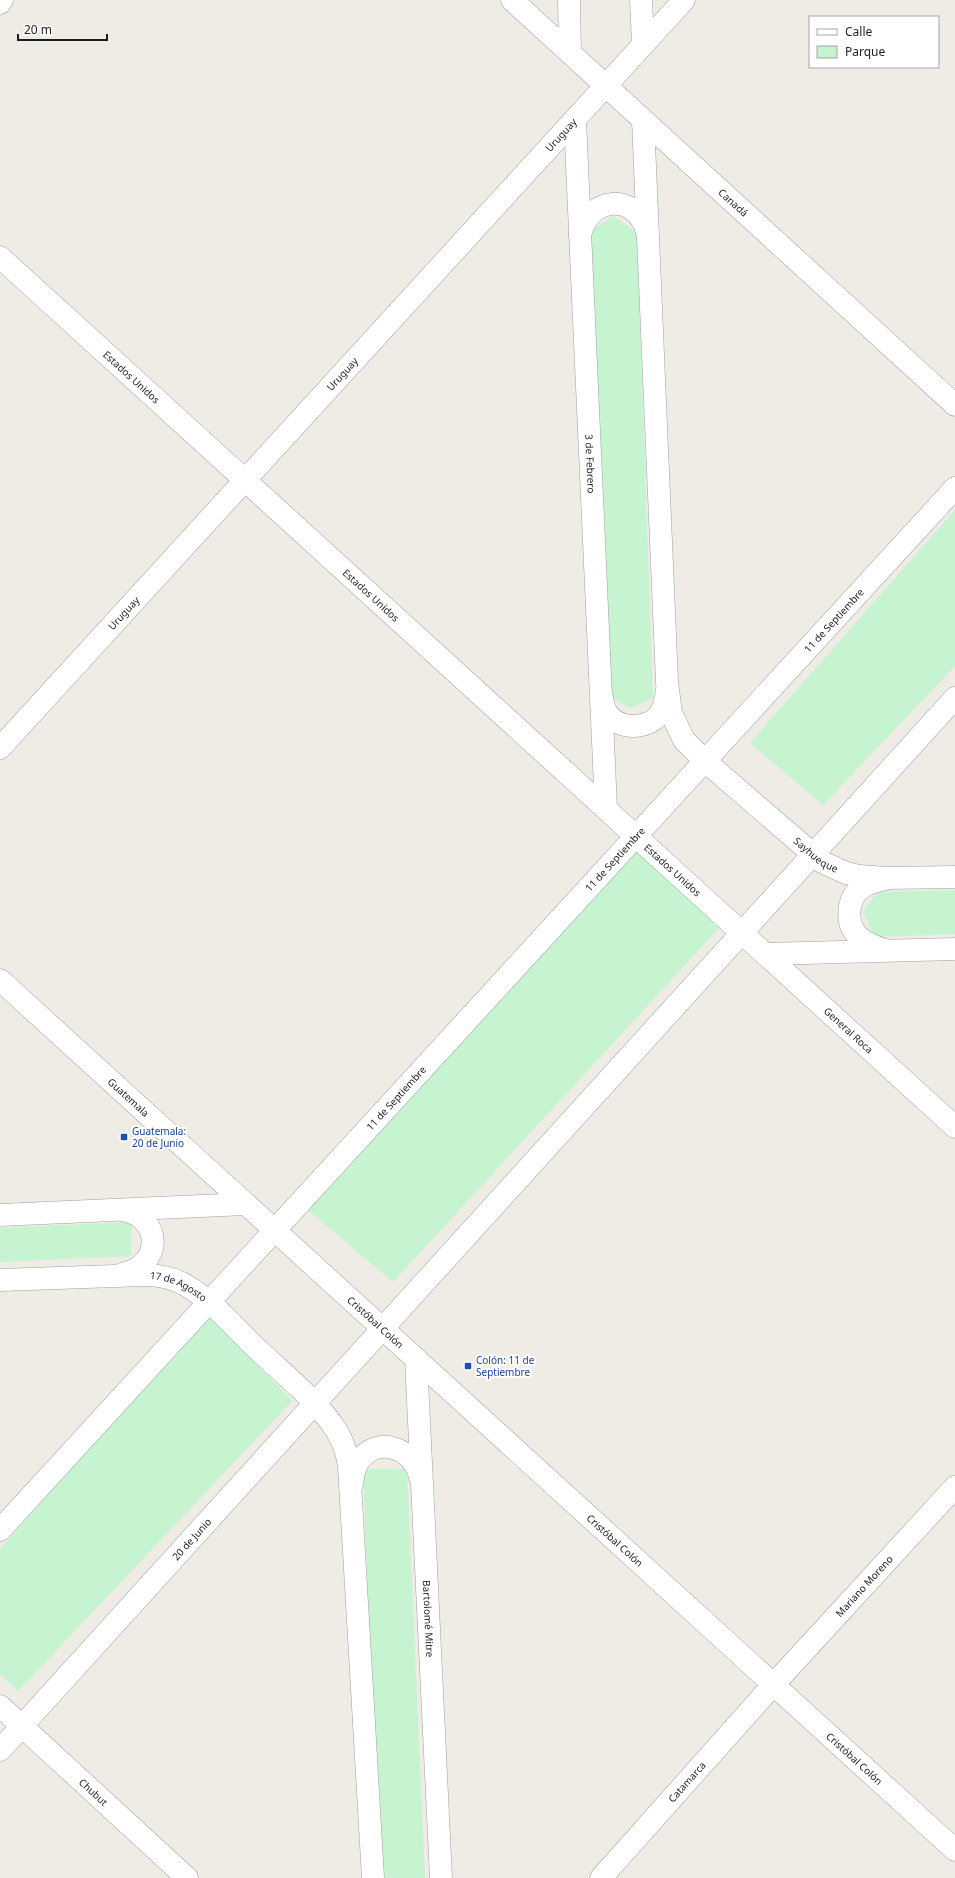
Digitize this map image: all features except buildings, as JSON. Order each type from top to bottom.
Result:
[{"type":"street","name":"Canadá","points":[[512,0],[955,405]]},
{"type":"street","points":[[569,0],[570,53]]},
{"type":"street","points":[[642,0],[643,45]]},
{"type":"street","name":"Uruguay","points":[[0,748],[684,0]]},
{"type":"street","name":"3 de Febrero","points":[[575,120],[606,808]]},
{"type":"street","points":[[642,120],[667,682],[671,713],[677,728],[684,740],[704,761]]},
{"type":"street","points":[[580,237],[584,223],[591,213],[604,206],[619,204],[628,206],[641,216],[648,235]]},
{"type":"street","name":"Estados Unidos","points":[[0,257],[743,932]]},
{"type":"street","name":"11 de Septiembre","points":[[274,1231],[955,488]]},
{"type":"street","points":[[601,691],[604,707],[607,714],[613,720],[629,726],[637,726],[651,722],[661,712],[666,699],[667,682]]},
{"type":"street","points":[[382,1329],[955,698]]},
{"type":"street","name":"Sayhueque","points":[[704,761],[822,862],[846,873],[859,876],[886,878],[955,877]]},
{"type":"street","points":[[886,878],[862,888],[853,899],[849,913],[853,928],[857,935],[870,944],[887,951]]},
{"type":"street","name":"General Roca","points":[[743,932],[955,1127]]},
{"type":"street","points":[[766,954],[955,949]]},
{"type":"street","name":"Guatemala","points":[[0,980],[274,1231]]},
{"type":"street","points":[[0,1214],[246,1204]]},
{"type":"street","points":[[113,1210],[132,1212],[138,1215],[148,1225],[152,1239],[151,1255],[146,1262],[133,1272],[115,1276]]},
{"type":"street","points":[[0,1530],[274,1231]]},
{"type":"street","name":"Cristóbal Colón","points":[[274,1231],[955,1850]]},
{"type":"street","name":"17 de Agosto","points":[[0,1280],[160,1275],[174,1279],[188,1286],[209,1303],[314,1404]]},
{"type":"street","name":"20 de Junio","points":[[0,1750],[382,1329]]},
{"type":"street","name":"Bartolomé Mitre","points":[[416,1359],[441,1878]]},
{"type":"street","points":[[314,1404],[329,1421],[342,1442],[349,1466],[373,1878]]},
{"type":"street","points":[[351,1489],[358,1462],[368,1452],[382,1448],[398,1449],[412,1459],[420,1475],[422,1484]]},
{"type":"street","name":"Mariano Moreno","points":[[773,1685],[955,1487]]},
{"type":"street","name":"Catamarca","points":[[601,1878],[773,1685]]},
{"type":"street","name":"Chubut","points":[[0,1706],[187,1878]]},
{"type":"green space","points":[[613,216],[637,233],[653,698],[630,708],[609,696],[588,233]]},
{"type":"green space","points":[[955,510],[955,666],[823,805],[750,743]]},
{"type":"green space","points":[[636,849],[719,928],[393,1282],[308,1210]]},
{"type":"green space","points":[[955,890],[955,934],[875,937],[863,912],[877,892]]},
{"type":"green space","points":[[131,1222],[131,1256],[0,1262],[0,1228]]},
{"type":"green space","points":[[208,1314],[292,1401],[18,1691],[0,1674],[0,1549]]},
{"type":"green space","points":[[363,1469],[407,1469],[425,1878],[379,1878]]},
{"type":"place","name":"Guatemala: 20 de Junio","points":[[124,1137]]},
{"type":"place","name":"Colón: 11 de Septiembre","points":[[468,1366]]}]
